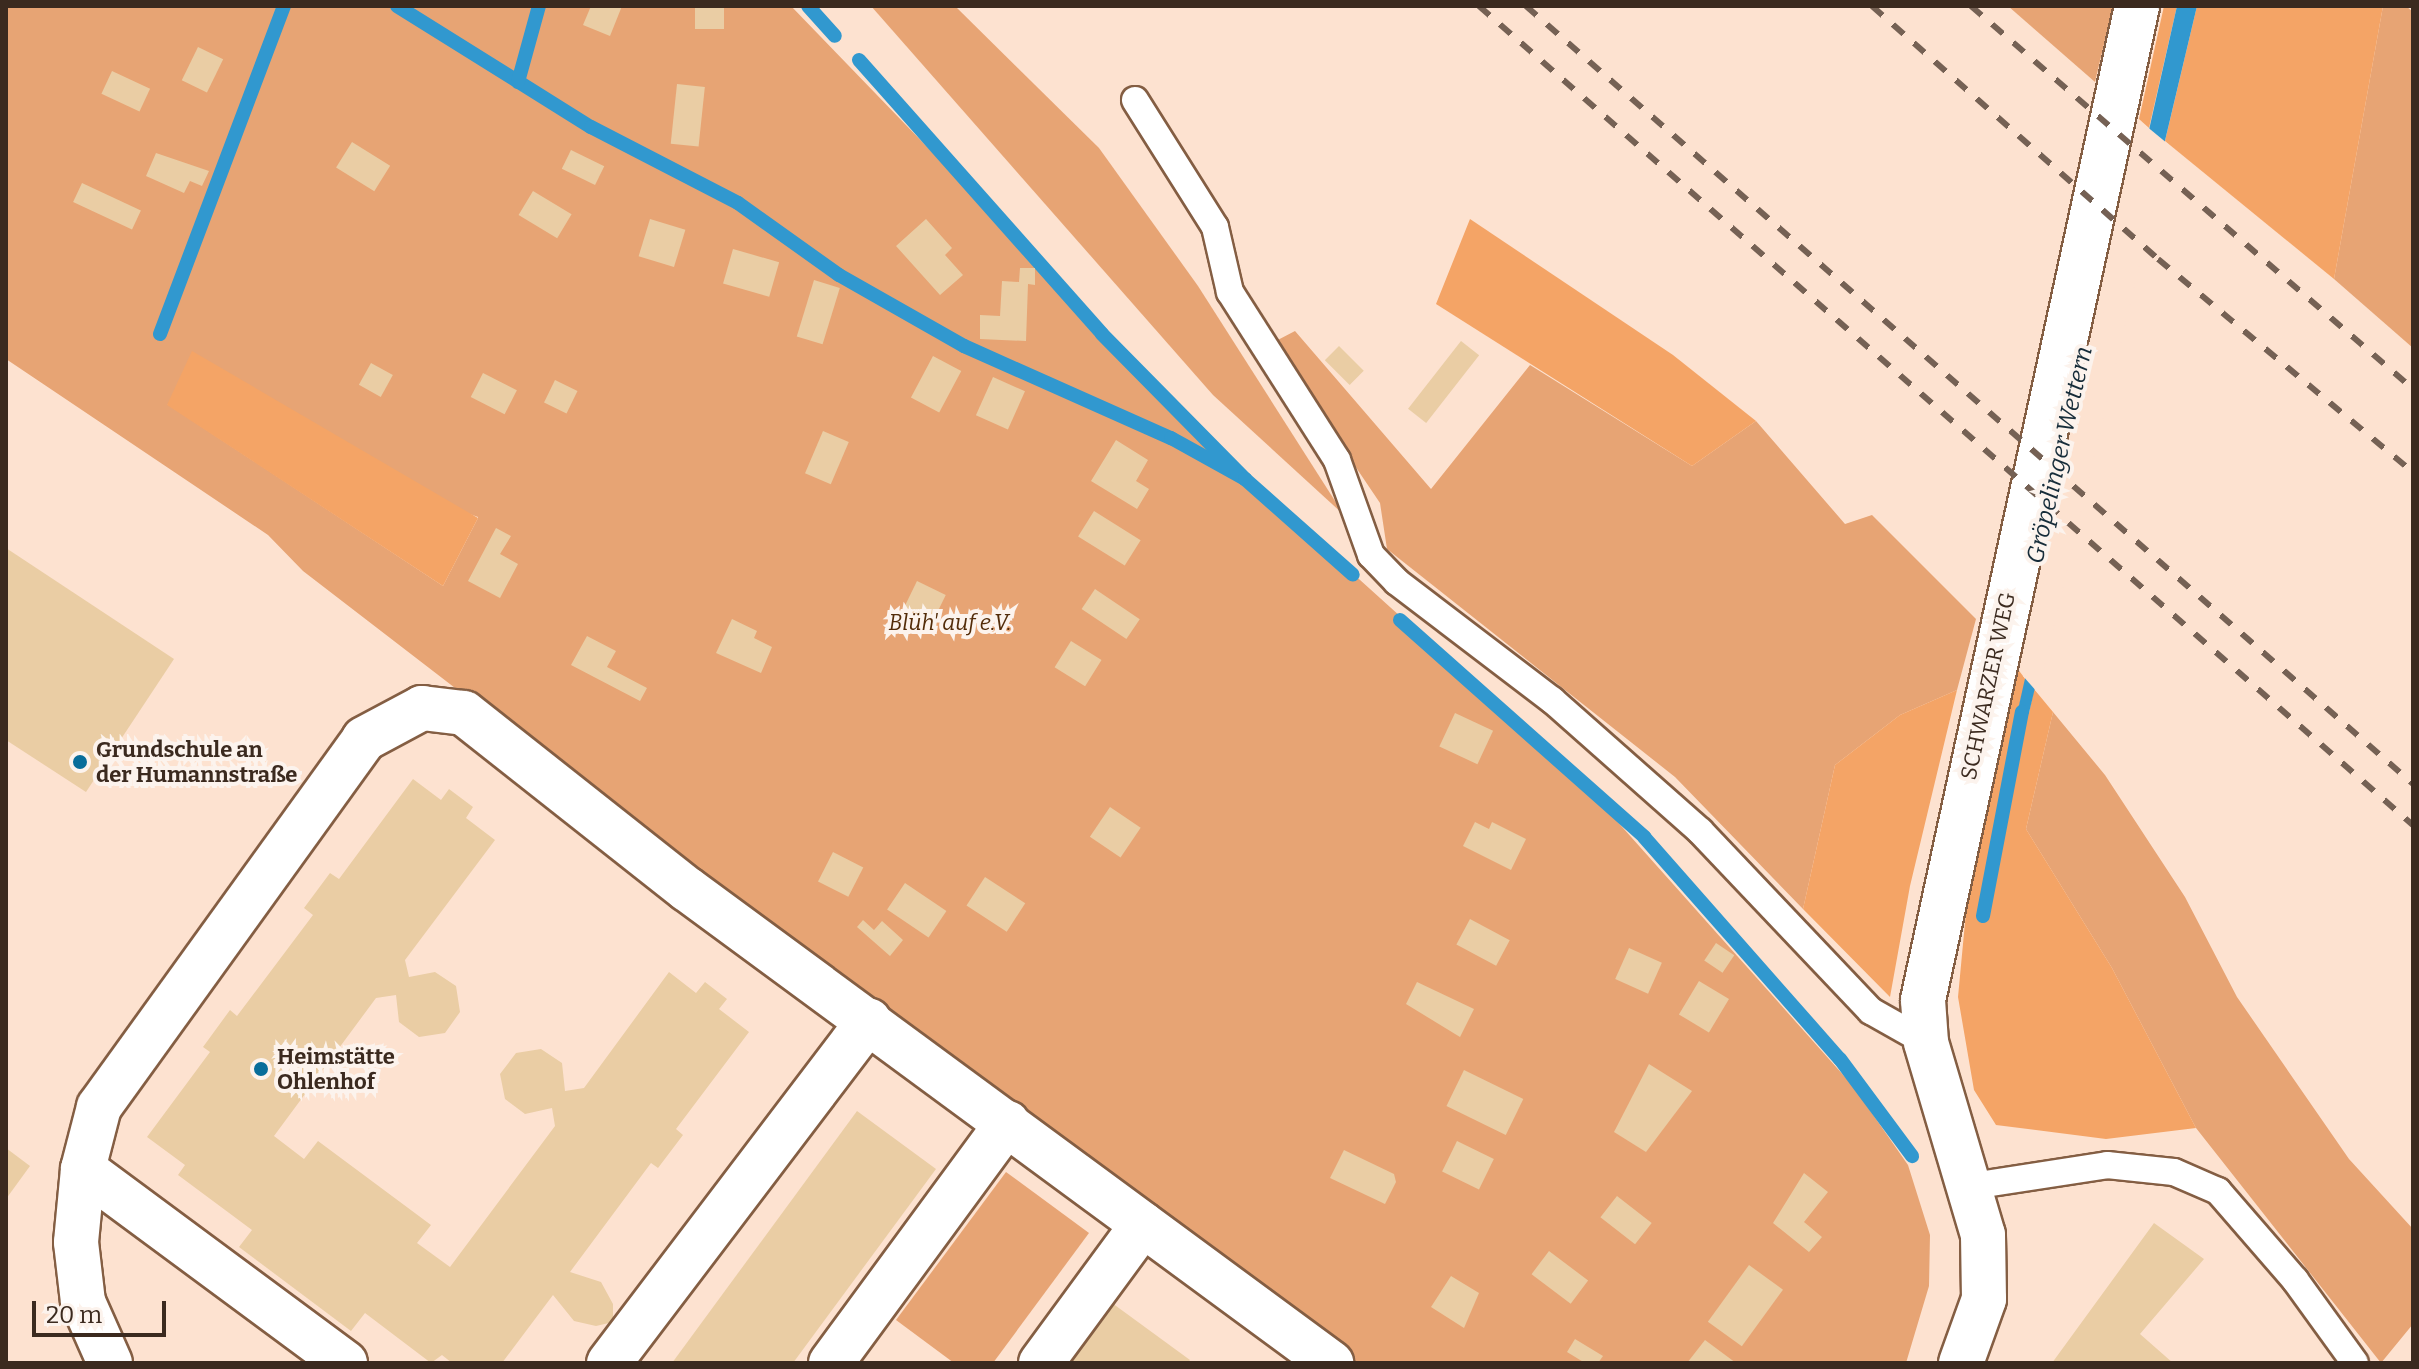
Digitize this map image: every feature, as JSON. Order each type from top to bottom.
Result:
[{"type":"street","name":"SCHWARZER WEG","points":[[1961,1363],[1984,1299],[1983,1235],[1972,1186],[1926,1042],[1923,1000],[1931,947],[2137,6]]},
{"type":"street","points":[[110,1363],[83,1302],[76,1242],[83,1169],[99,1107],[364,739],[422,708],[464,713],[687,889],[1143,1224],[1308,1356]]},
{"type":"street","points":[[609,1363],[869,1020]]},
{"type":"street","points":[[831,1363],[1007,1123]]},
{"type":"street","points":[[83,1169],[345,1363]]},
{"type":"street","points":[[1041,1363],[1143,1224]]},
{"type":"lane","points":[[1135,100],[1215,227],[1230,292],[1337,460],[1371,555],[1397,582],[1552,700],[1700,831],[1871,1011],[1926,1042]]},
{"type":"lane","points":[[1972,1186],[2107,1165],[2174,1172],[2218,1191],[2295,1280],[2355,1363]]},
{"type":"green space","name":"Blüh' auf e.V.","points":[[6,6],[791,6],[1247,478],[1574,773],[1853,1086],[1908,1165],[1930,1235],[1929,1286],[1906,1363],[1356,1363],[598,798],[303,571],[268,535],[6,359]],"holes":[[[167,404],[478,517],[443,586]]]},
{"type":"green space","points":[[871,6],[955,6],[1099,148],[1198,286],[1344,515],[1213,395]]},
{"type":"green space","points":[[2008,6],[2113,6],[2095,82]]},
{"type":"green space","points":[[2383,6],[2406,6],[2413,12],[2413,348],[2334,279]]},
{"type":"green space","points":[[1295,331],[1431,489],[1530,365],[1692,466],[1756,421],[1845,524],[1872,515],[1976,619],[1957,690],[1900,715],[1835,765],[1803,909],[1675,777],[1387,549],[1380,503],[1272,343]]},
{"type":"green space","points":[[2053,712],[2105,775],[2185,897],[2237,997],[2349,1159],[2413,1229],[2413,1324],[2381,1363],[2196,1128],[2112,968],[2026,829]]},
{"type":"green space","points":[[1006,1172],[1089,1233],[993,1363],[954,1363],[896,1320]]},
{"type":"shaded area","points":[[2164,6],[2177,6],[2149,128],[2139,119]]},
{"type":"shaded area","points":[[2197,6],[2383,6],[2334,279],[2165,141]]},
{"type":"shaded area","points":[[1470,219],[1673,355],[1756,421],[1692,466],[1436,304]]},
{"type":"shaded area","points":[[192,351],[478,518],[443,586],[167,405]]},
{"type":"shaded area","points":[[2017,668],[2026,680],[2017,714],[2029,713],[2034,689],[2053,712],[2026,829],[2112,968],[2196,1128],[2106,1139],[1996,1125],[1974,1090],[1958,997],[1966,912]]},
{"type":"shaded area","points":[[1957,690],[1910,886],[1890,997],[1803,909],[1835,765],[1900,715]]},
{"type":"water","points":[[2177,6],[2197,6],[2029,713],[2019,728],[2017,714]]},
{"type":"pier","points":[[2145,125],[2168,144],[2038,693],[2023,676]]},
{"type":"building","points":[[591,6],[622,6],[610,36],[583,25]]},
{"type":"building","points":[[695,6],[724,6],[724,29],[695,29]]},
{"type":"building","points":[[198,47],[223,59],[207,93],[182,80]]},
{"type":"building","points":[[112,71],[150,89],[139,111],[101,94]]},
{"type":"building","points":[[677,84],[705,87],[699,147],[671,144]]},
{"type":"building","points":[[352,142],[390,166],[374,191],[336,167]]},
{"type":"building","points":[[571,150],[604,166],[595,185],[562,169]]},
{"type":"building","points":[[156,153],[209,171],[202,186],[190,181],[184,193],[146,176]]},
{"type":"building","points":[[82,183],[141,210],[132,230],[73,202]]},
{"type":"building","points":[[533,191],[572,214],[557,238],[519,215]]},
{"type":"building","points":[[650,219],[685,230],[674,267],[639,256]]},
{"type":"building","points":[[926,219],[952,248],[945,255],[963,275],[940,295],[896,246]]},
{"type":"building","points":[[733,249],[779,262],[769,297],[723,284]]},
{"type":"building","points":[[1020,268],[1035,268],[1035,285],[1028,284],[1026,341],[980,339],[980,315],[1000,316],[1002,281],[1019,282]]},
{"type":"building","points":[[814,280],[840,288],[823,344],[797,336]]},
{"type":"building","points":[[1461,341],[1479,355],[1426,423],[1408,409]]},
{"type":"building","points":[[1339,346],[1364,371],[1350,385],[1325,360]]},
{"type":"building","points":[[933,356],[961,371],[939,413],[911,397]]},
{"type":"building","points":[[371,363],[393,375],[381,397],[359,385]]},
{"type":"building","points":[[483,373],[517,390],[505,414],[471,397]]},
{"type":"building","points":[[993,377],[1025,391],[1008,430],[976,415]]},
{"type":"building","points":[[555,380],[577,391],[567,413],[544,402]]},
{"type":"building","points":[[823,431],[849,442],[831,484],[805,473]]},
{"type":"building","points":[[1116,440],[1148,460],[1136,481],[1149,489],[1137,509],[1091,481]]},
{"type":"building","points":[[1094,511],[1141,540],[1125,566],[1078,536]]},
{"type":"building","points":[[496,528],[511,536],[500,554],[518,564],[500,598],[468,581]]},
{"type":"building","points":[[6,548],[174,659],[86,792],[6,740]]},
{"type":"building","points":[[917,581],[946,595],[933,622],[904,608]]},
{"type":"building","points":[[1095,589],[1140,619],[1126,639],[1082,609]]},
{"type":"building","points":[[732,619],[757,631],[754,638],[772,647],[761,673],[716,653]]},
{"type":"building","points":[[587,636],[616,651],[607,667],[647,688],[640,701],[571,665]]},
{"type":"building","points":[[1071,641],[1102,660],[1085,686],[1055,667]]},
{"type":"building","points":[[1455,713],[1493,731],[1477,764],[1439,747]]},
{"type":"building","name":"Heimstätte Ohlenhof","points":[[413,779],[441,800],[449,789],[473,807],[466,818],[495,840],[405,960],[409,977],[435,972],[456,986],[460,1012],[445,1033],[419,1037],[399,1022],[396,995],[376,998],[274,1136],[304,1159],[318,1141],[431,1225],[417,1243],[450,1267],[555,1126],[552,1108],[525,1114],[505,1099],[500,1074],[516,1053],[541,1049],[562,1063],[565,1091],[584,1088],[669,972],[696,993],[705,982],[727,999],[719,1009],[749,1032],[676,1129],[683,1135],[658,1168],[651,1163],[570,1272],[601,1282],[613,1304],[613,1322],[596,1326],[574,1321],[553,1295],[502,1363],[452,1363],[442,1355],[431,1363],[365,1313],[351,1331],[239,1247],[252,1230],[178,1175],[185,1165],[147,1137],[210,1052],[203,1047],[230,1010],[237,1016],[313,915],[304,908],[330,873],[339,879]]},
{"type":"building","points":[[1110,807],[1141,828],[1121,858],[1090,837]]},
{"type":"building","points":[[1475,822],[1489,829],[1492,822],[1526,839],[1511,870],[1463,846]]},
{"type":"building","points":[[833,852],[863,867],[848,897],[818,881]]},
{"type":"building","points":[[985,877],[1025,903],[1007,932],[966,906]]},
{"type":"building","points":[[905,883],[946,911],[929,937],[887,910]]},
{"type":"building","points":[[1470,919],[1510,940],[1496,966],[1456,945]]},
{"type":"building","points":[[863,920],[874,930],[882,921],[903,940],[890,956],[857,927]]},
{"type":"building","points":[[1716,943],[1734,955],[1722,973],[1704,960]]},
{"type":"building","points":[[1629,948],[1662,963],[1648,994],[1615,979]]},
{"type":"building","points":[[1699,981],[1729,999],[1709,1032],[1679,1014]]},
{"type":"building","points":[[1417,982],[1474,1009],[1460,1037],[1406,1004]]},
{"type":"building","points":[[1649,1064],[1692,1091],[1646,1152],[1614,1132]]},
{"type":"building","points":[[1464,1070],[1523,1099],[1506,1135],[1446,1106]]},
{"type":"building","points":[[857,1111],[936,1169],[793,1363],[672,1363]]},
{"type":"building","points":[[1457,1141],[1494,1159],[1479,1190],[1442,1172]]},
{"type":"building","points":[[6,1148],[30,1166],[6,1199]]},
{"type":"building","points":[[1344,1150],[1394,1174],[1396,1182],[1385,1204],[1330,1178]]},
{"type":"building","points":[[1804,1173],[1828,1192],[1804,1222],[1822,1237],[1809,1252],[1773,1223]]},
{"type":"building","points":[[1617,1196],[1652,1223],[1635,1244],[1600,1217]]},
{"type":"building","points":[[2154,1223],[2204,1259],[2140,1334],[2173,1363],[2052,1363]]},
{"type":"building","points":[[1549,1251],[1588,1280],[1571,1304],[1532,1274]]},
{"type":"building","points":[[1749,1265],[1783,1290],[1742,1346],[1708,1322]]},
{"type":"building","points":[[1451,1276],[1479,1293],[1464,1328],[1431,1307]]},
{"type":"building","points":[[1112,1303],[1190,1360],[1188,1363],[1068,1363]]},
{"type":"building","points":[[1575,1339],[1603,1356],[1598,1363],[1585,1363],[1567,1352]]},
{"type":"building","points":[[1705,1340],[1736,1363],[1687,1363]]},
{"type":"waterway","points":[[160,334],[284,6]]},
{"type":"waterway","points":[[397,6],[591,127],[738,203],[839,275],[964,346],[1171,438],[1245,479]]},
{"type":"waterway","points":[[518,82],[539,6]]},
{"type":"waterway","points":[[808,6],[835,36]]},
{"type":"waterway","points":[[859,60],[1102,334],[1245,479],[1353,575]]},
{"type":"waterway","points":[[1400,620],[1644,837],[1840,1059],[1912,1156]]},
{"type":"waterway","name":"Gröpelinger Wettern","points":[[1983,916],[2022,712]]},
{"type":"railway","points":[[1479,6],[2413,825]]},
{"type":"railway","points":[[1526,6],[2413,784]]},
{"type":"railway","points":[[1872,6],[2158,259],[2413,472]]},
{"type":"railway","points":[[1971,6],[2413,389]]},
{"type":"place","name":"Grundschule an der Humannstraße","points":[[80,762]]},
{"type":"place","name":"Heimstätte Ohlenhof","points":[[261,1069]]}]
